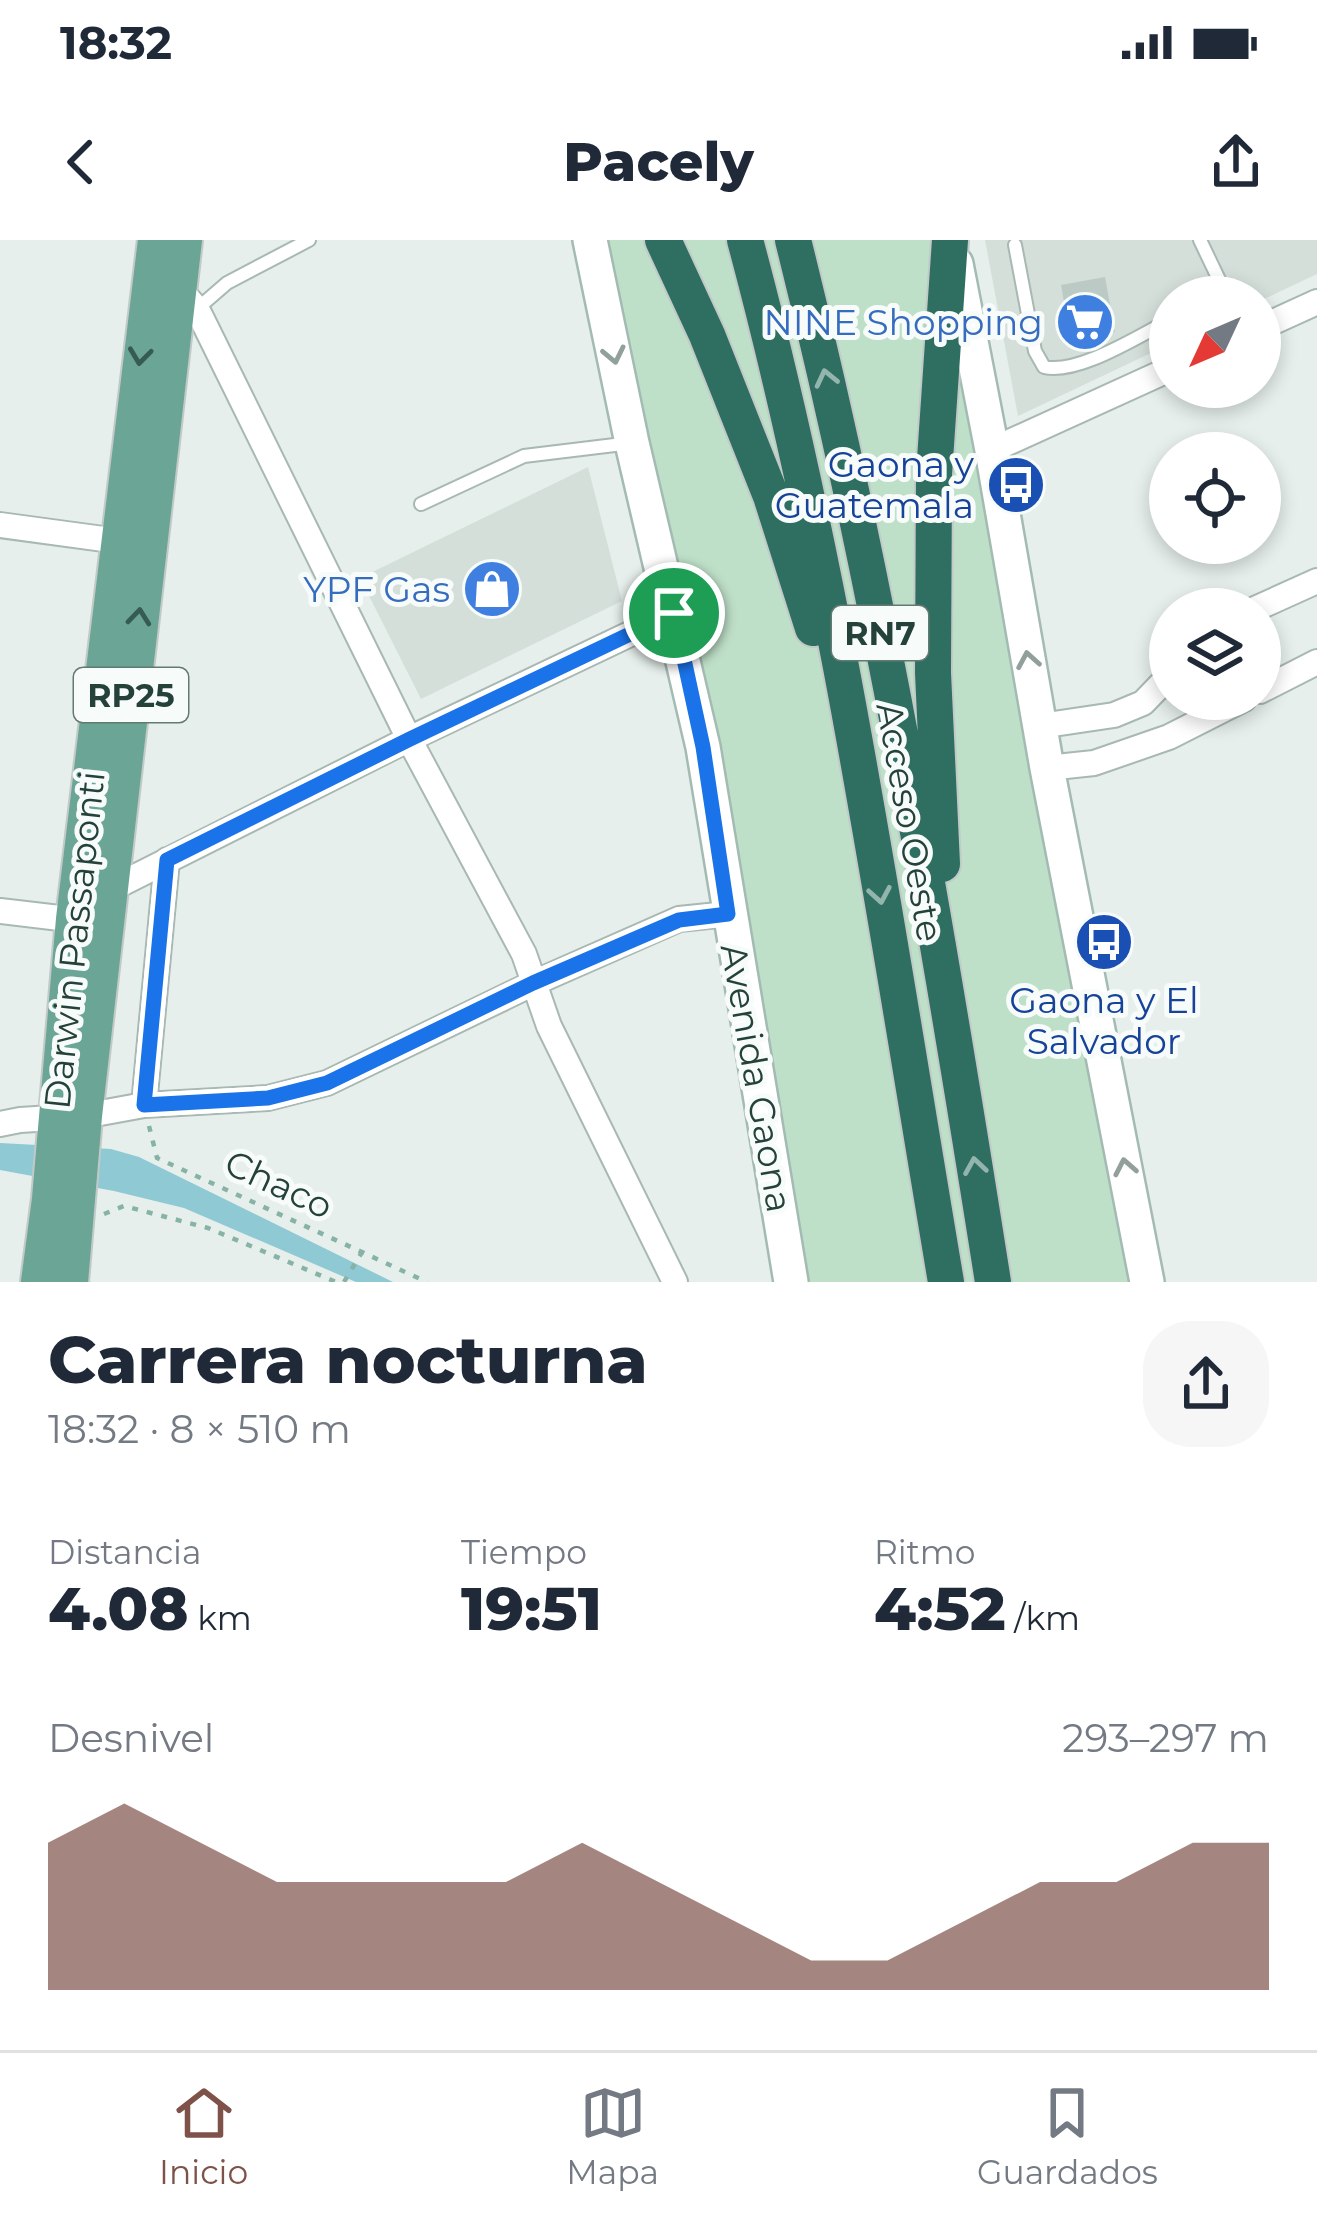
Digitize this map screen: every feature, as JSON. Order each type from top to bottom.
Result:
[{"type":"highway","points":[[663,240],[707,335],[771,496],[861,779]]},
{"type":"highway","name":"Acceso Oeste","points":[[745,240],[814,530],[946,1282]]},
{"type":"highway","name":"Acceso Oeste","points":[[793,240],[860,523],[953,1029],[993,1282]]},
{"type":"highway","points":[[951,240],[934,474],[933,673],[953,1029]]},
{"type":"main road","name":"Darwin Passaponti","points":[[155,240],[175,291]]},
{"type":"main road","name":"Darwin Passaponti","points":[[70,1282],[69,1133],[91,905],[132,542],[184,240]]},
{"type":"main road","name":"Darwin Passaponti","points":[[39,1282],[68,1208]]},
{"type":"street","name":"Avenida Gaona","points":[[590,240],[703,747],[791,1282]]},
{"type":"street","points":[[951,240],[1147,1282]]},
{"type":"street","points":[[175,291],[524,954],[549,1026],[675,1282]]},
{"type":"street","points":[[1281,318],[1317,302]]},
{"type":"street","points":[[992,450],[1149,379]]},
{"type":"street","points":[[0,526],[132,542]]},
{"type":"street","points":[[1281,597],[1317,581]]},
{"type":"street","points":[[0,911],[91,905],[167,860],[674,613]]},
{"type":"street","points":[[1281,680],[1317,662]]},
{"type":"street","points":[[1040,726],[1114,715],[1149,698]]},
{"type":"street","points":[[1047,768],[1094,763],[1203,720]]},
{"type":"street","points":[[144,1105],[167,860]]},
{"type":"street","points":[[0,1124],[69,1133],[144,1105],[268,1098],[327,1083],[533,983],[679,920],[728,914]]},
{"type":"lane","points":[[175,291],[227,283],[309,240]]},
{"type":"lane","points":[[1200,240],[1217,276]]},
{"type":"lane","points":[[1015,244],[1035,351],[1044,367],[1058,370],[1149,330]]},
{"type":"lane","points":[[421,503],[524,456],[632,443]]},
{"type":"path","name":"Chaco","points":[[144,1105],[157,1158],[428,1282]]},
{"type":"path","points":[[68,1208],[124,1206],[208,1228],[343,1280],[362,1252]]},
{"type":"shaded area","name":"NINE Shopping","points":[[985,240],[1317,240],[1317,274],[1281,291],[1281,276],[1149,276],[1149,354],[1018,416]]},
{"type":"shaded area","name":"YPF Gas","points":[[588,467],[622,601],[421,699],[360,578]]},
{"type":"green space","points":[[590,240],[951,240],[1147,1282],[791,1282]]},
{"type":"water","points":[[0,1143],[111,1149],[139,1157],[393,1282],[356,1282],[184,1208],[0,1170]]},
{"type":"building","points":[[1105,277],[1115,332],[1071,341],[1061,285]]},
{"type":"place","name":"NINE Shopping","points":[[1085,322]]},
{"type":"place","name":"Gaona y Guatemala","points":[[1016,485]]},
{"type":"place","name":"YPF Gas","points":[[492,589]]},
{"type":"place","name":"Gaona y El Salvador","points":[[1104,942]]},
{"type":"route","points":[[674,613],[703,747],[728,914],[679,920],[533,983],[327,1083],[268,1098],[144,1105],[167,860],[674,613]]}]
